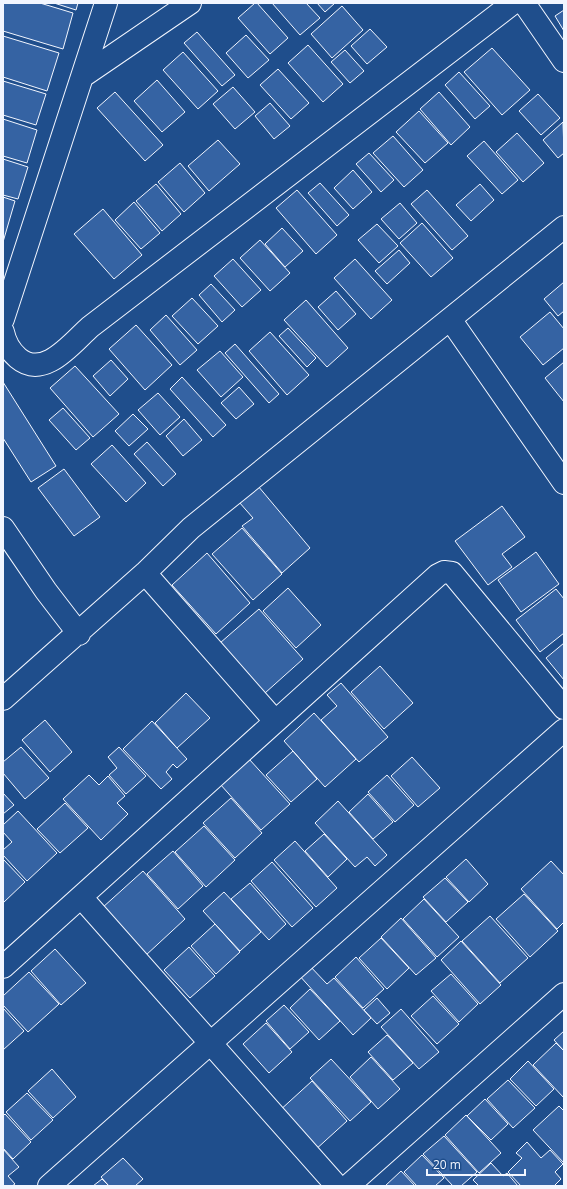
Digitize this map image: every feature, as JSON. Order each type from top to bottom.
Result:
[{"type":"street","points":[[3,319],[106,3]]},
{"type":"street","points":[[83,76],[190,3]]},
{"type":"street","points":[[3,332],[5,341],[22,362],[43,365],[53,359],[96,322],[513,3]]},
{"type":"street","points":[[524,3],[564,61]]},
{"type":"street","points":[[3,699],[79,634],[191,528],[564,227]]},
{"type":"street","points":[[450,320],[564,483]]},
{"type":"street","points":[[3,528],[46,591],[79,634]]},
{"type":"street","points":[[3,967],[432,580],[444,572],[452,573],[564,708]]},
{"type":"street","points":[[145,573],[276,721]]},
{"type":"street","points":[[49,1186],[564,730]]},
{"type":"street","points":[[81,897],[337,1186]]},
{"type":"street","points":[[348,1186],[564,994]]},
{"type":"building","points":[[3,3],[40,3],[73,13],[63,49],[3,31]]},
{"type":"building","points":[[54,3],[78,3],[76,10]]},
{"type":"building","points":[[255,3],[257,3],[288,38],[270,54],[238,18]]},
{"type":"building","points":[[272,3],[306,3],[320,18],[300,35]]},
{"type":"building","points":[[317,3],[335,3],[325,12]]},
{"type":"building","points":[[342,6],[363,30],[332,58],[311,34]]},
{"type":"building","points":[[564,10],[564,31],[555,16]]},
{"type":"building","points":[[370,29],[387,47],[367,64],[351,46]]},
{"type":"building","points":[[197,32],[235,75],[222,86],[184,43]]},
{"type":"building","points":[[246,35],[269,60],[248,78],[226,53]]},
{"type":"building","points":[[3,36],[59,53],[47,91],[3,77]]},
{"type":"building","points":[[308,45],[343,84],[323,102],[288,63]]},
{"type":"building","points":[[492,48],[530,90],[502,115],[464,72]]},
{"type":"building","points":[[345,50],[364,71],[350,83],[331,62]]},
{"type":"building","points":[[183,52],[218,91],[198,109],[163,70]]},
{"type":"building","points":[[278,69],[309,103],[291,119],[260,85]]},
{"type":"building","points":[[459,72],[490,106],[475,119],[445,85]]},
{"type":"building","points":[[157,80],[185,112],[162,132],[134,101]]},
{"type":"building","points":[[3,81],[46,94],[36,125],[3,115]]},
{"type":"building","points":[[233,87],[255,112],[235,129],[213,104]]},
{"type":"building","points":[[115,92],[163,145],[145,161],[97,108]]},
{"type":"building","points":[[439,92],[470,127],[451,145],[420,109]]},
{"type":"building","points":[[538,94],[560,118],[541,135],[519,111]]},
{"type":"building","points":[[270,103],[290,126],[274,139],[255,116]]},
{"type":"building","points":[[419,111],[448,143],[425,163],[396,132]]},
{"type":"building","points":[[3,119],[37,130],[27,163],[3,156]]},
{"type":"building","points":[[563,122],[564,153],[558,158],[543,140]]},
{"type":"building","points":[[517,133],[544,163],[523,182],[496,152]]},
{"type":"building","points":[[393,136],[423,170],[404,187],[373,153]]},
{"type":"building","points":[[218,140],[240,164],[209,191],[188,166]]},
{"type":"building","points":[[484,141],[518,180],[502,194],[467,156]]},
{"type":"building","points":[[369,153],[394,180],[381,192],[356,164]]},
{"type":"building","points":[[3,159],[28,167],[18,199],[3,195]]},
{"type":"building","points":[[180,163],[205,193],[184,212],[158,182]]},
{"type":"building","points":[[353,170],[372,192],[353,209],[334,188]]},
{"type":"building","points":[[320,183],[349,215],[337,226],[308,193]]},
{"type":"building","points":[[156,184],[181,214],[162,231],[136,201]]},
{"type":"building","points":[[480,184],[494,200],[471,221],[456,205]]},
{"type":"building","points":[[297,190],[337,235],[316,254],[276,208]]},
{"type":"building","points":[[427,190],[468,236],[452,250],[411,204]]},
{"type":"building","points":[[3,197],[15,201],[3,242]]},
{"type":"building","points":[[134,202],[160,233],[141,249],[115,220]]},
{"type":"building","points":[[400,203],[417,223],[399,239],[381,219]]},
{"type":"building","points":[[103,209],[142,255],[114,279],[74,234]]},
{"type":"building","points":[[422,223],[453,258],[431,277],[400,243]]},
{"type":"building","points":[[377,224],[398,246],[379,263],[358,240]]},
{"type":"building","points":[[282,228],[303,251],[285,267],[265,244]]},
{"type":"building","points":[[260,240],[290,273],[270,291],[240,258]]},
{"type":"building","points":[[399,250],[410,263],[387,284],[375,271]]},
{"type":"building","points":[[233,259],[261,290],[242,307],[214,276]]},
{"type":"building","points":[[355,259],[392,300],[371,319],[334,278]]},
{"type":"building","points":[[564,282],[564,311],[558,316],[544,299]]},
{"type":"building","points":[[211,284],[235,310],[222,322],[199,295]]},
{"type":"building","points":[[336,291],[356,314],[338,330],[318,307]]},
{"type":"building","points":[[192,298],[218,326],[198,344],[172,316]]},
{"type":"building","points":[[306,300],[348,348],[327,367],[284,320]]},
{"type":"building","points":[[550,312],[564,329],[564,348],[543,365],[520,337]]},
{"type":"building","points":[[166,315],[197,350],[180,365],[150,330]]},
{"type":"building","points":[[136,325],[172,365],[145,390],[109,349]]},
{"type":"building","points":[[288,328],[316,358],[307,367],[279,336]]},
{"type":"building","points":[[270,332],[309,375],[287,395],[249,351]]},
{"type":"building","points":[[235,344],[279,394],[269,403],[225,353]]},
{"type":"building","points":[[220,351],[243,377],[221,397],[197,370]]},
{"type":"building","points":[[111,360],[128,379],[110,396],[93,376]]},
{"type":"building","points":[[564,362],[564,402],[545,378]]},
{"type":"building","points":[[75,366],[119,414],[93,437],[50,388]]},
{"type":"building","points":[[182,377],[226,425],[213,437],[170,389]]},
{"type":"building","points":[[3,382],[56,466],[31,482],[3,438]]},
{"type":"building","points":[[239,387],[254,404],[236,419],[221,403]]},
{"type":"building","points":[[158,393],[180,417],[160,435],[138,410]]},
{"type":"building","points":[[63,408],[90,438],[76,450],[49,420]]},
{"type":"building","points":[[133,414],[148,429],[129,446],[115,431]]},
{"type":"building","points":[[184,419],[202,440],[183,456],[166,436]]},
{"type":"building","points":[[147,442],[176,474],[163,486],[134,454]]},
{"type":"building","points":[[112,445],[146,483],[126,502],[91,464]]},
{"type":"building","points":[[64,469],[100,517],[74,536],[38,488]]},
{"type":"building","points":[[258,486],[310,548],[282,573],[242,526],[253,518],[239,502]]},
{"type":"building","points":[[502,506],[525,537],[502,554],[512,567],[488,585],[455,541]]},
{"type":"building","points":[[242,528],[282,574],[253,600],[212,554]]},
{"type":"building","points":[[536,552],[559,584],[521,612],[498,580]]},
{"type":"building","points":[[207,553],[250,603],[216,634],[172,585]]},
{"type":"building","points":[[288,588],[321,625],[296,648],[263,611]]},
{"type":"building","points":[[556,589],[564,599],[564,633],[540,652],[516,620]]},
{"type":"building","points":[[259,609],[303,659],[265,693],[220,643]]},
{"type":"building","points":[[564,643],[564,680],[546,658]]},
{"type":"building","points":[[380,666],[413,703],[384,729],[351,692]]},
{"type":"building","points":[[341,683],[388,737],[359,762],[321,720],[337,706],[327,695]]},
{"type":"building","points":[[186,693],[210,718],[177,748],[155,723]]},
{"type":"building","points":[[314,713],[356,759],[325,787],[284,741]]},
{"type":"building","points":[[45,720],[72,752],[50,772],[22,740]]},
{"type":"building","points":[[152,721],[187,759],[177,768],[173,764],[166,772],[172,779],[161,789],[123,749]]},
{"type":"building","points":[[21,747],[49,778],[25,799],[3,773],[3,762]]},
{"type":"building","points":[[119,747],[146,776],[126,794],[109,775],[117,768],[108,757]]},
{"type":"building","points":[[293,751],[317,779],[291,802],[266,775]]},
{"type":"building","points":[[412,757],[440,788],[418,807],[391,776]]},
{"type":"building","points":[[249,759],[290,804],[261,830],[220,784]]},
{"type":"building","points":[[89,775],[99,785],[108,776],[125,796],[117,803],[128,814],[101,840],[63,799]]},
{"type":"building","points":[[387,775],[414,805],[395,822],[368,792]]},
{"type":"building","points":[[3,793],[14,805],[3,814]]},
{"type":"building","points":[[368,794],[393,822],[373,839],[349,812]]},
{"type":"building","points":[[231,798],[262,833],[235,858],[203,823]]},
{"type":"building","points":[[338,801],[387,855],[375,866],[367,857],[355,867],[315,823]]},
{"type":"building","points":[[65,803],[88,828],[60,853],[37,829]]},
{"type":"building","points":[[18,811],[57,853],[27,881],[3,855],[3,850],[12,842],[3,832],[3,825]]},
{"type":"building","points":[[204,826],[235,860],[206,887],[175,852]]},
{"type":"building","points":[[324,834],[347,859],[328,877],[305,851]]},
{"type":"building","points":[[295,841],[337,888],[316,907],[274,860]]},
{"type":"building","points":[[173,851],[203,886],[178,909],[147,874]]},
{"type":"building","points":[[3,859],[25,882],[3,903]]},
{"type":"building","points":[[466,859],[488,884],[469,902],[446,877]]},
{"type":"building","points":[[551,861],[564,875],[564,922],[557,929],[521,889]]},
{"type":"building","points":[[272,862],[313,908],[292,927],[251,881]]},
{"type":"building","points":[[143,871],[185,919],[145,956],[102,908]]},
{"type":"building","points":[[445,878],[468,902],[446,922],[423,897]]},
{"type":"building","points":[[250,883],[286,924],[269,940],[231,899]]},
{"type":"building","points":[[224,892],[261,932],[240,951],[203,911]]},
{"type":"building","points":[[524,894],[558,931],[530,957],[496,919]]},
{"type":"building","points":[[424,899],[459,937],[437,957],[403,919]]},
{"type":"building","points":[[490,916],[528,958],[500,983],[462,941]]},
{"type":"building","points":[[401,918],[436,958],[416,975],[381,937]]},
{"type":"building","points":[[215,924],[240,952],[216,974],[191,946]]},
{"type":"building","points":[[381,938],[409,968],[387,989],[359,958]]},
{"type":"building","points":[[461,941],[501,985],[480,1004],[441,960]]},
{"type":"building","points":[[189,947],[215,976],[190,998],[164,970]]},
{"type":"building","points":[[55,949],[86,983],[61,1005],[31,971]]},
{"type":"building","points":[[356,957],[384,989],[363,1008],[335,977]]},
{"type":"building","points":[[308,964],[327,984],[334,978],[371,1018],[353,1035],[298,974]]},
{"type":"building","points":[[29,972],[59,1004],[28,1032],[3,1005],[3,996]]},
{"type":"building","points":[[451,974],[478,1004],[459,1022],[431,991]]},
{"type":"building","points":[[310,989],[340,1021],[319,1040],[290,1008]]},
{"type":"building","points":[[433,996],[459,1024],[437,1044],[411,1016]]},
{"type":"building","points":[[377,998],[390,1013],[377,1024],[364,1010]]},
{"type":"building","points":[[284,1005],[309,1032],[290,1049],[266,1021]]},
{"type":"building","points":[[3,1008],[24,1031],[3,1050]]},
{"type":"building","points":[[401,1009],[439,1052],[419,1069],[381,1027]]},
{"type":"building","points":[[266,1023],[292,1052],[269,1073],[243,1044]]},
{"type":"building","points":[[564,1031],[564,1051],[554,1040]]},
{"type":"building","points":[[387,1035],[413,1063],[393,1080],[368,1052]]},
{"type":"building","points":[[556,1043],[564,1051],[564,1098],[533,1065]]},
{"type":"building","points":[[371,1057],[400,1089],[378,1109],[350,1077]]},
{"type":"building","points":[[331,1059],[371,1102],[350,1121],[310,1078]]},
{"type":"building","points":[[528,1061],[554,1089],[536,1106],[510,1079]]},
{"type":"building","points":[[52,1069],[76,1097],[53,1118],[28,1091]]},
{"type":"building","points":[[508,1080],[535,1108],[513,1128],[487,1099]]},
{"type":"building","points":[[312,1081],[347,1121],[314,1151],[278,1112]]},
{"type":"building","points":[[27,1093],[53,1120],[31,1140],[6,1112]]},
{"type":"building","points":[[485,1099],[508,1124],[491,1140],[467,1116]]},
{"type":"building","points":[[559,1106],[564,1111],[564,1163],[533,1130]]},
{"type":"building","points":[[5,1114],[31,1142],[13,1159],[3,1148],[3,1116]]},
{"type":"building","points":[[466,1115],[501,1153],[479,1173],[445,1135]]},
{"type":"building","points":[[444,1136],[477,1172],[461,1186],[453,1186],[423,1154]]},
{"type":"building","points":[[527,1142],[541,1158],[550,1150],[563,1164],[555,1172],[561,1179],[554,1186],[521,1186],[508,1172],[522,1158],[516,1153]]},
{"type":"building","points":[[3,1149],[19,1167],[8,1176],[15,1184],[12,1186],[3,1186]]},
{"type":"building","points":[[422,1155],[444,1178],[435,1186],[417,1186],[404,1172]]},
{"type":"building","points":[[123,1158],[143,1179],[135,1186],[109,1186],[101,1177]]},
{"type":"building","points":[[491,1163],[503,1176],[507,1173],[518,1186],[479,1186],[473,1180]]},
{"type":"building","points":[[401,1171],[415,1186],[385,1186]]},
{"type":"building","points":[[102,1179],[109,1186],[93,1186]]}]
